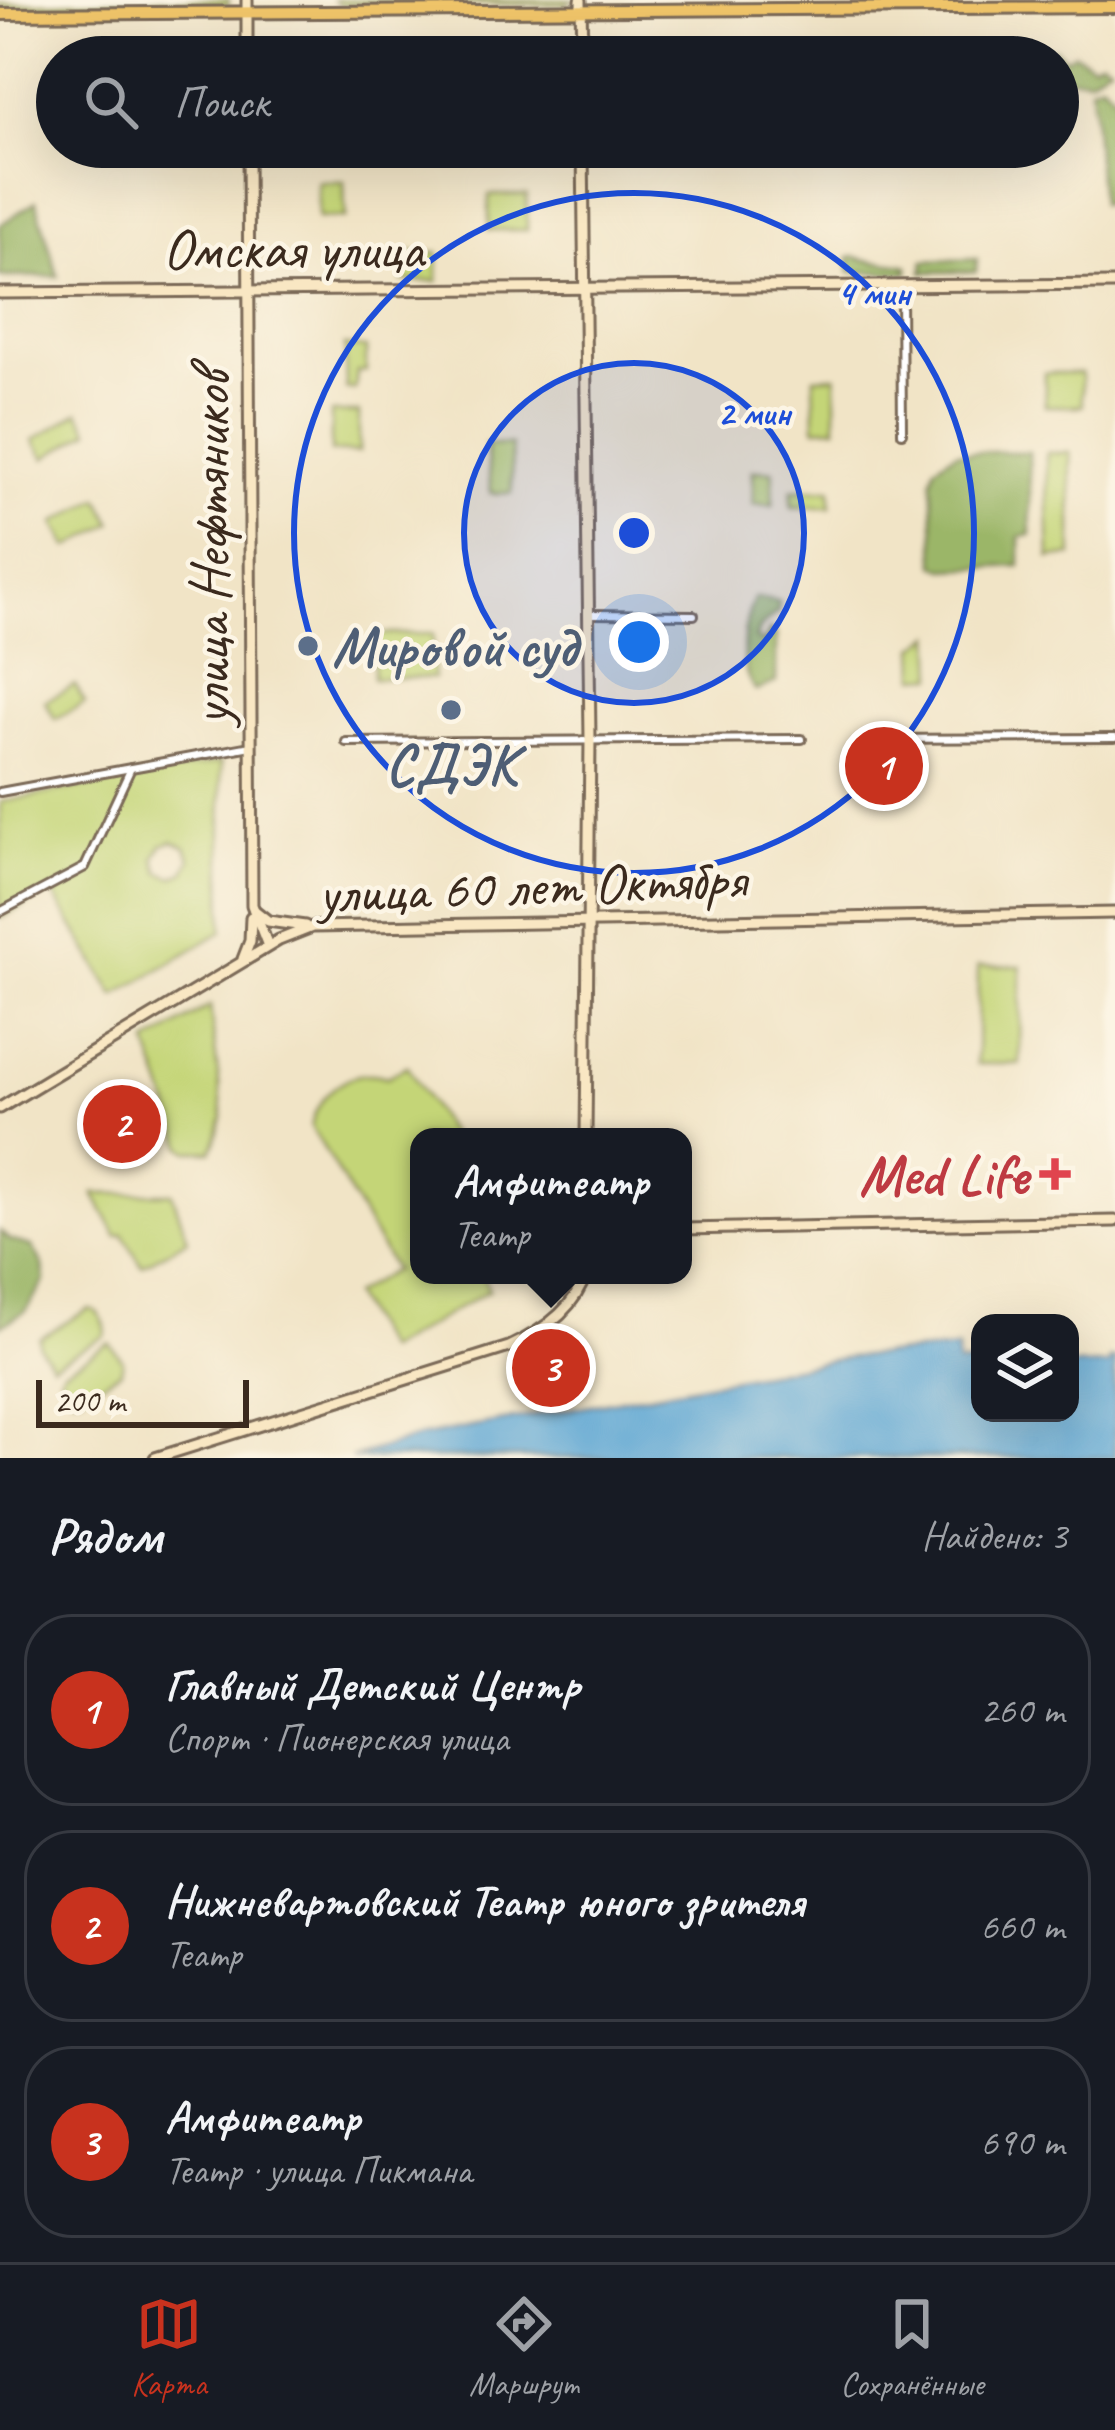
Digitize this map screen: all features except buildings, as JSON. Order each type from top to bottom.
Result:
[{"type":"main road","points":[[0,14],[247,6],[924,3],[1115,7]]},
{"type":"main road","points":[[581,5],[582,36]]},
{"type":"main road","name":"улица Нефтяников","points":[[248,168],[251,905],[268,946]]},
{"type":"main road","points":[[583,168],[590,740],[586,1128]]},
{"type":"main road","name":"Омская улица","points":[[0,293],[1115,284]]},
{"type":"main road","points":[[251,905],[268,921],[312,927]]},
{"type":"main road","points":[[237,966],[250,941],[251,905]]},
{"type":"main road","name":"улица 60 лет Октября","points":[[0,1108],[268,946],[312,927],[1115,913]]},
{"type":"main road","points":[[692,1228],[1115,1221]]},
{"type":"main road","points":[[154,1458],[497,1352],[545,1326],[582,1284]]},
{"type":"street","points":[[902,285],[902,433]]},
{"type":"street","points":[[586,614],[694,615]]},
{"type":"street","points":[[863,739],[1115,738]]},
{"type":"street","points":[[346,742],[802,739]]},
{"type":"street","points":[[0,792],[251,746]]},
{"type":"street","points":[[0,912],[85,867],[131,768]]},
{"type":"green space","points":[[228,0],[229,5],[0,9],[0,4]]},
{"type":"green space","points":[[334,0],[573,0],[566,4],[339,5]]},
{"type":"green space","points":[[1079,56],[1109,64],[1090,78],[1079,78]]},
{"type":"green space","points":[[1102,82],[1115,96],[1115,208],[1100,204],[1091,86]]},
{"type":"green space","points":[[318,182],[344,182],[345,218],[318,218]]},
{"type":"green space","points":[[489,195],[527,195],[527,230],[489,230]]},
{"type":"green space","points":[[36,201],[58,276],[0,277],[0,225]]},
{"type":"green space","points":[[403,253],[438,253],[438,281],[403,281]]},
{"type":"green space","points":[[849,257],[908,266],[908,273],[850,272]]},
{"type":"green space","points":[[977,259],[976,272],[923,272],[924,261]]},
{"type":"green space","points":[[345,346],[366,348],[366,371],[357,372],[355,389],[346,389]]},
{"type":"green space","points":[[1045,373],[1081,373],[1082,406],[1045,406]]},
{"type":"green space","points":[[836,376],[836,427],[815,428],[814,377]]},
{"type":"green space","points":[[79,412],[90,431],[45,458],[34,440]]},
{"type":"green space","points":[[331,413],[359,413],[359,452],[331,452]]},
{"type":"green space","points":[[486,445],[511,445],[512,493],[491,493]]},
{"type":"green space","points":[[956,452],[1029,452],[1031,535],[1020,537],[1020,566],[945,569],[936,565],[932,479],[935,466]]},
{"type":"green space","points":[[1046,453],[1070,453],[1073,556],[1050,558]]},
{"type":"green space","points":[[753,470],[773,471],[773,505],[753,504]]},
{"type":"green space","points":[[831,489],[831,507],[792,507],[792,490]]},
{"type":"green space","points":[[99,498],[113,523],[69,548],[55,523]]},
{"type":"green space","points":[[755,598],[779,602],[778,612],[759,629],[756,639],[764,643],[770,630],[776,635],[776,682],[756,691],[746,671],[744,646]]},
{"type":"green space","points":[[373,634],[433,634],[433,678],[373,678]]},
{"type":"green space","points":[[933,635],[935,676],[917,677],[916,647]]},
{"type":"green space","points":[[75,685],[85,703],[55,719],[45,701]]},
{"type":"green space","points":[[221,762],[223,931],[115,996],[52,891],[0,918],[0,802]],"holes":[[[173,841],[186,847],[191,859],[185,872],[173,877],[160,872],[155,858],[162,845]]]},
{"type":"green space","points":[[978,966],[1021,966],[1020,1064],[977,1064]]},
{"type":"green space","points":[[210,1006],[223,1118],[212,1151],[189,1151],[183,1146],[148,1044]]},
{"type":"green space","points":[[407,1066],[445,1128],[410,1128],[410,1284],[486,1284],[489,1290],[385,1351],[352,1295],[394,1270],[311,1126],[322,1102],[339,1084],[361,1075],[387,1077]]},
{"type":"green space","points":[[172,1193],[188,1239],[142,1266],[123,1234],[117,1236],[94,1194]]},
{"type":"green space","points":[[0,1231],[9,1240],[32,1246],[45,1281],[26,1311],[0,1326]]},
{"type":"green space","points":[[89,1309],[102,1319],[105,1336],[52,1364],[39,1338]]},
{"type":"green space","points":[[109,1343],[123,1360],[121,1371],[80,1396],[71,1395],[60,1377],[62,1371]]},
{"type":"water","points":[[957,1349],[958,1364],[971,1363],[971,1422],[1079,1422],[1079,1366],[1109,1365],[1115,1359],[1115,1458],[351,1458],[418,1437],[848,1357]]},
{"type":"place","name":"Мировой суд","points":[[308,646]]},
{"type":"place","name":"СДЭК","points":[[451,710]]},
{"type":"place","name":"Главный Детский Центр","points":[[884,766]]},
{"type":"place","name":"Нижневартовский Театр юного зрителя","points":[[122,1124]]},
{"type":"place","name":"Med Life","points":[[1055,1174]]},
{"type":"place","name":"Амфитеатр","points":[[551,1368]]}]
